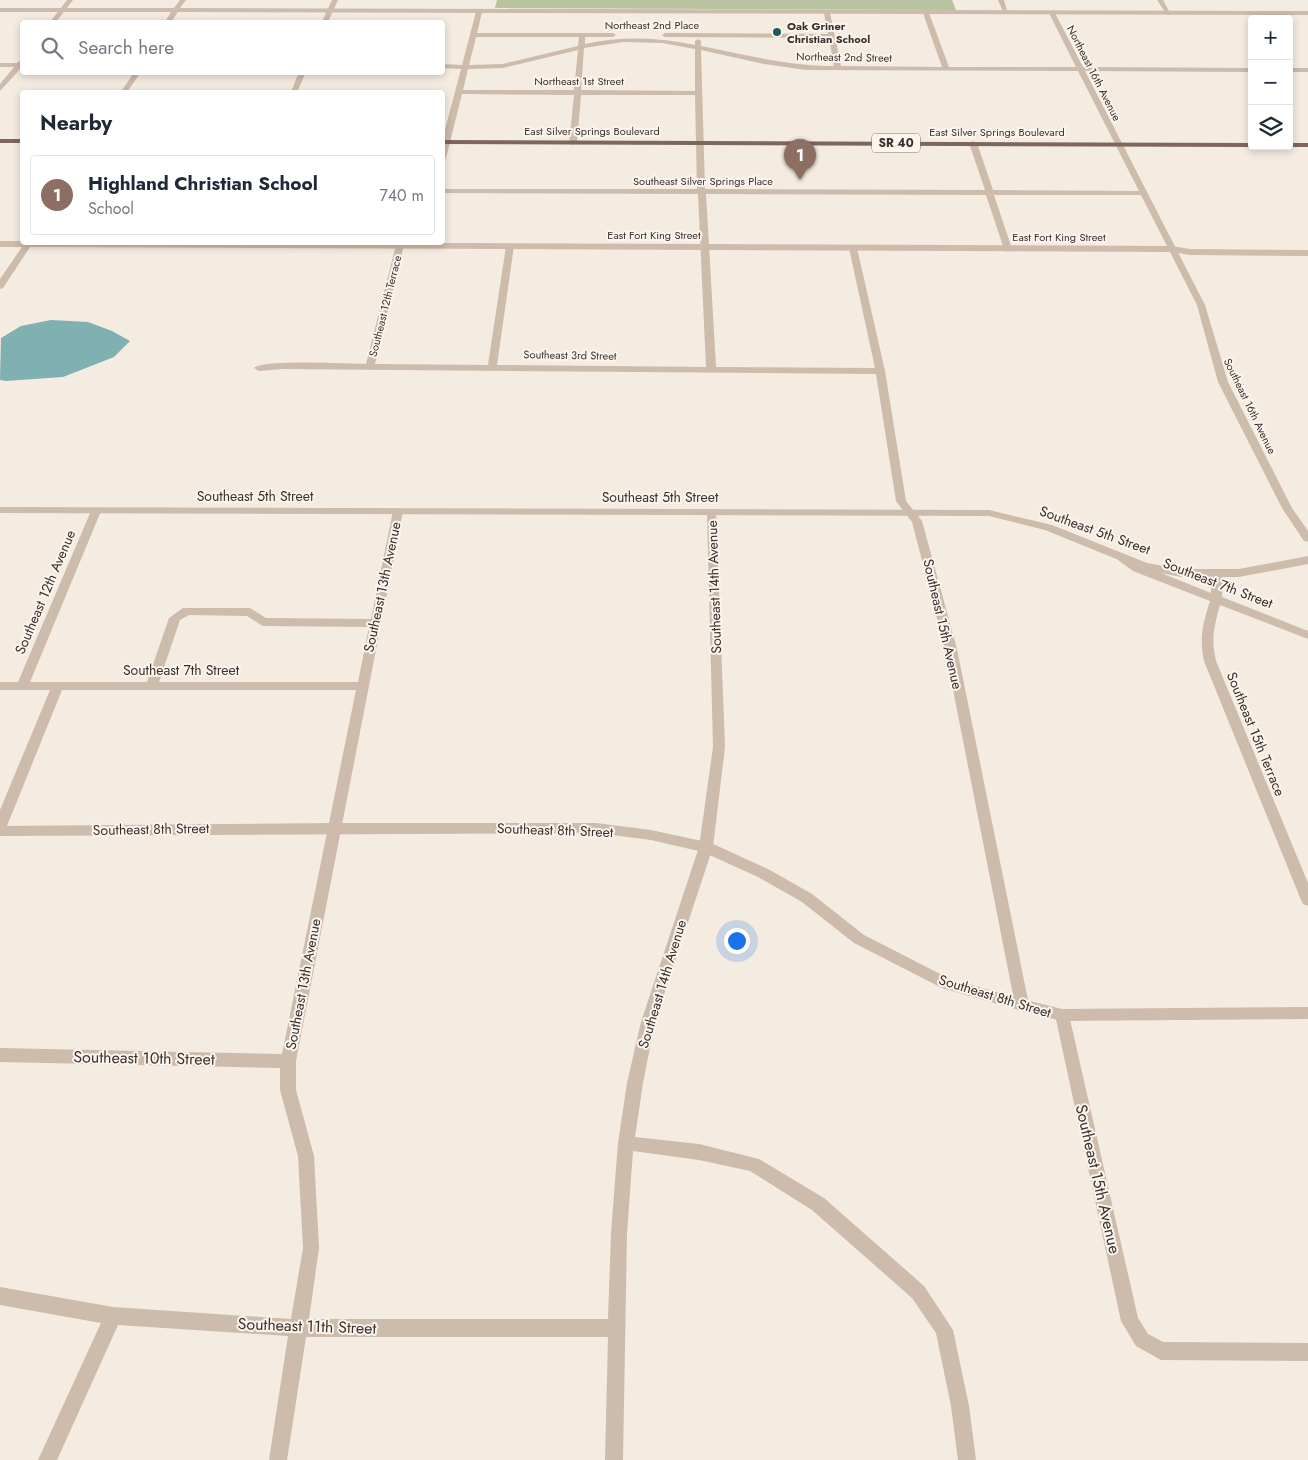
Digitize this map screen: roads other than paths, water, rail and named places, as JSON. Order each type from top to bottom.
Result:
[{"type":"main road","points":[[0,141],[20,141]]},
{"type":"main road","name":"East Silver Springs Boulevard","points":[[445,142],[1248,144]]},
{"type":"main road","points":[[1293,145],[1308,145]]},
{"type":"street","points":[[54,20],[70,0]]},
{"type":"street","points":[[169,20],[183,0]]},
{"type":"street","points":[[326,20],[335,0]]},
{"type":"street","points":[[1001,0],[1006,13]]},
{"type":"street","points":[[1160,0],[1169,14]]},
{"type":"street","points":[[0,10],[1308,13]]},
{"type":"street","points":[[445,139],[460,92],[478,12]]},
{"type":"street","points":[[826,13],[838,69]]},
{"type":"street","points":[[926,13],[946,68]]},
{"type":"street","name":"Northeast 16th Avenue","points":[[1052,13],[1117,144]]},
{"type":"street","points":[[573,143],[582,35]]},
{"type":"street","name":"Northeast 2nd Place","points":[[473,36],[582,35],[638,38],[832,36]]},
{"type":"street","points":[[697,36],[699,48],[699,143],[710,369]]},
{"type":"street","name":"Northeast 2nd Street","points":[[445,66],[500,66],[537,59],[581,46],[638,38],[672,42],[777,66],[838,69],[1248,70]]},
{"type":"street","points":[[0,65],[20,64]]},
{"type":"street","points":[[0,89],[20,65]]},
{"type":"street","points":[[1293,70],[1308,70]]},
{"type":"street","points":[[125,90],[136,75]]},
{"type":"street","points":[[295,90],[302,75]]},
{"type":"street","name":"Northeast 1st Street","points":[[460,92],[698,93]]},
{"type":"street","points":[[973,144],[1008,248]]},
{"type":"street","name":"Southeast 16th Avenue","points":[[1117,144],[1201,305],[1210,330],[1215,361],[1223,382],[1287,508],[1308,539]]},
{"type":"street","name":"Southeast Silver Springs Place","points":[[445,191],[1142,193]]},
{"type":"street","name":"East Fort King Street","points":[[0,244],[20,243]]},
{"type":"street","name":"East Fort King Street","points":[[445,244],[854,248],[1171,248],[1190,252],[1308,253]]},
{"type":"street","points":[[0,286],[27,245]]},
{"type":"street","name":"Southeast 12th Terrace","points":[[370,366],[400,245]]},
{"type":"street","points":[[492,367],[510,246]]},
{"type":"street","name":"Southeast 15th Avenue","points":[[854,248],[880,371],[901,501],[917,521],[951,649],[1022,1005]]},
{"type":"street","name":"Southeast 3rd Street","points":[[259,368],[282,366],[370,366],[880,371]]},
{"type":"street","name":"Southeast 5th Street","points":[[0,510],[989,513],[1048,527],[1145,566],[1181,573],[1218,574],[1262,570],[1308,560]]},
{"type":"street","name":"Southeast 12th Avenue","points":[[22,686],[96,511]]},
{"type":"street","name":"Southeast 13th Avenue","points":[[278,1460],[311,1248],[306,1156],[288,1090],[288,1061],[398,511]]},
{"type":"street","name":"Southeast 14th Avenue","points":[[614,1460],[619,1234],[626,1143],[635,1083],[648,1022],[706,846],[719,747],[712,512]]},
{"type":"street","name":"Southeast 7th Street","points":[[1120,556],[1137,568],[1308,635]]},
{"type":"street","name":"Southeast 15th Terrace","points":[[1218,574],[1216,598],[1207,629],[1207,646],[1210,661],[1308,900]]},
{"type":"street","points":[[152,685],[175,618],[188,610],[250,612],[263,622],[375,623]]},
{"type":"street","points":[[0,826],[58,685]]},
{"type":"street","name":"Southeast 7th Street","points":[[0,686],[362,686]]},
{"type":"street","name":"Southeast 8th Street","points":[[0,831],[596,828],[706,846],[763,873],[807,898],[859,939],[947,984],[1022,1005],[1062,1015],[1308,1013]]},
{"type":"street","name":"Southeast 15th Avenue","points":[[1062,1015],[1130,1320],[1142,1340],[1161,1351],[1308,1352]]},
{"type":"street","name":"Southeast 10th Street","points":[[0,1055],[288,1061]]},
{"type":"street","points":[[626,1143],[699,1152],[753,1164],[818,1204],[918,1292],[944,1330],[960,1406],[967,1460]]},
{"type":"street","name":"Southeast 11th Street","points":[[0,1296],[113,1316],[299,1328],[617,1328]]},
{"type":"street","points":[[47,1460],[113,1316]]},
{"type":"water","points":[[51,320],[88,322],[112,331],[130,341],[114,357],[63,377],[0,380],[1,338],[21,326]]},
{"type":"place","name":"Oak Griner Christian School","points":[[777,32]]},
{"type":"place","name":"Highland Christian School","points":[[800,180]]}]
